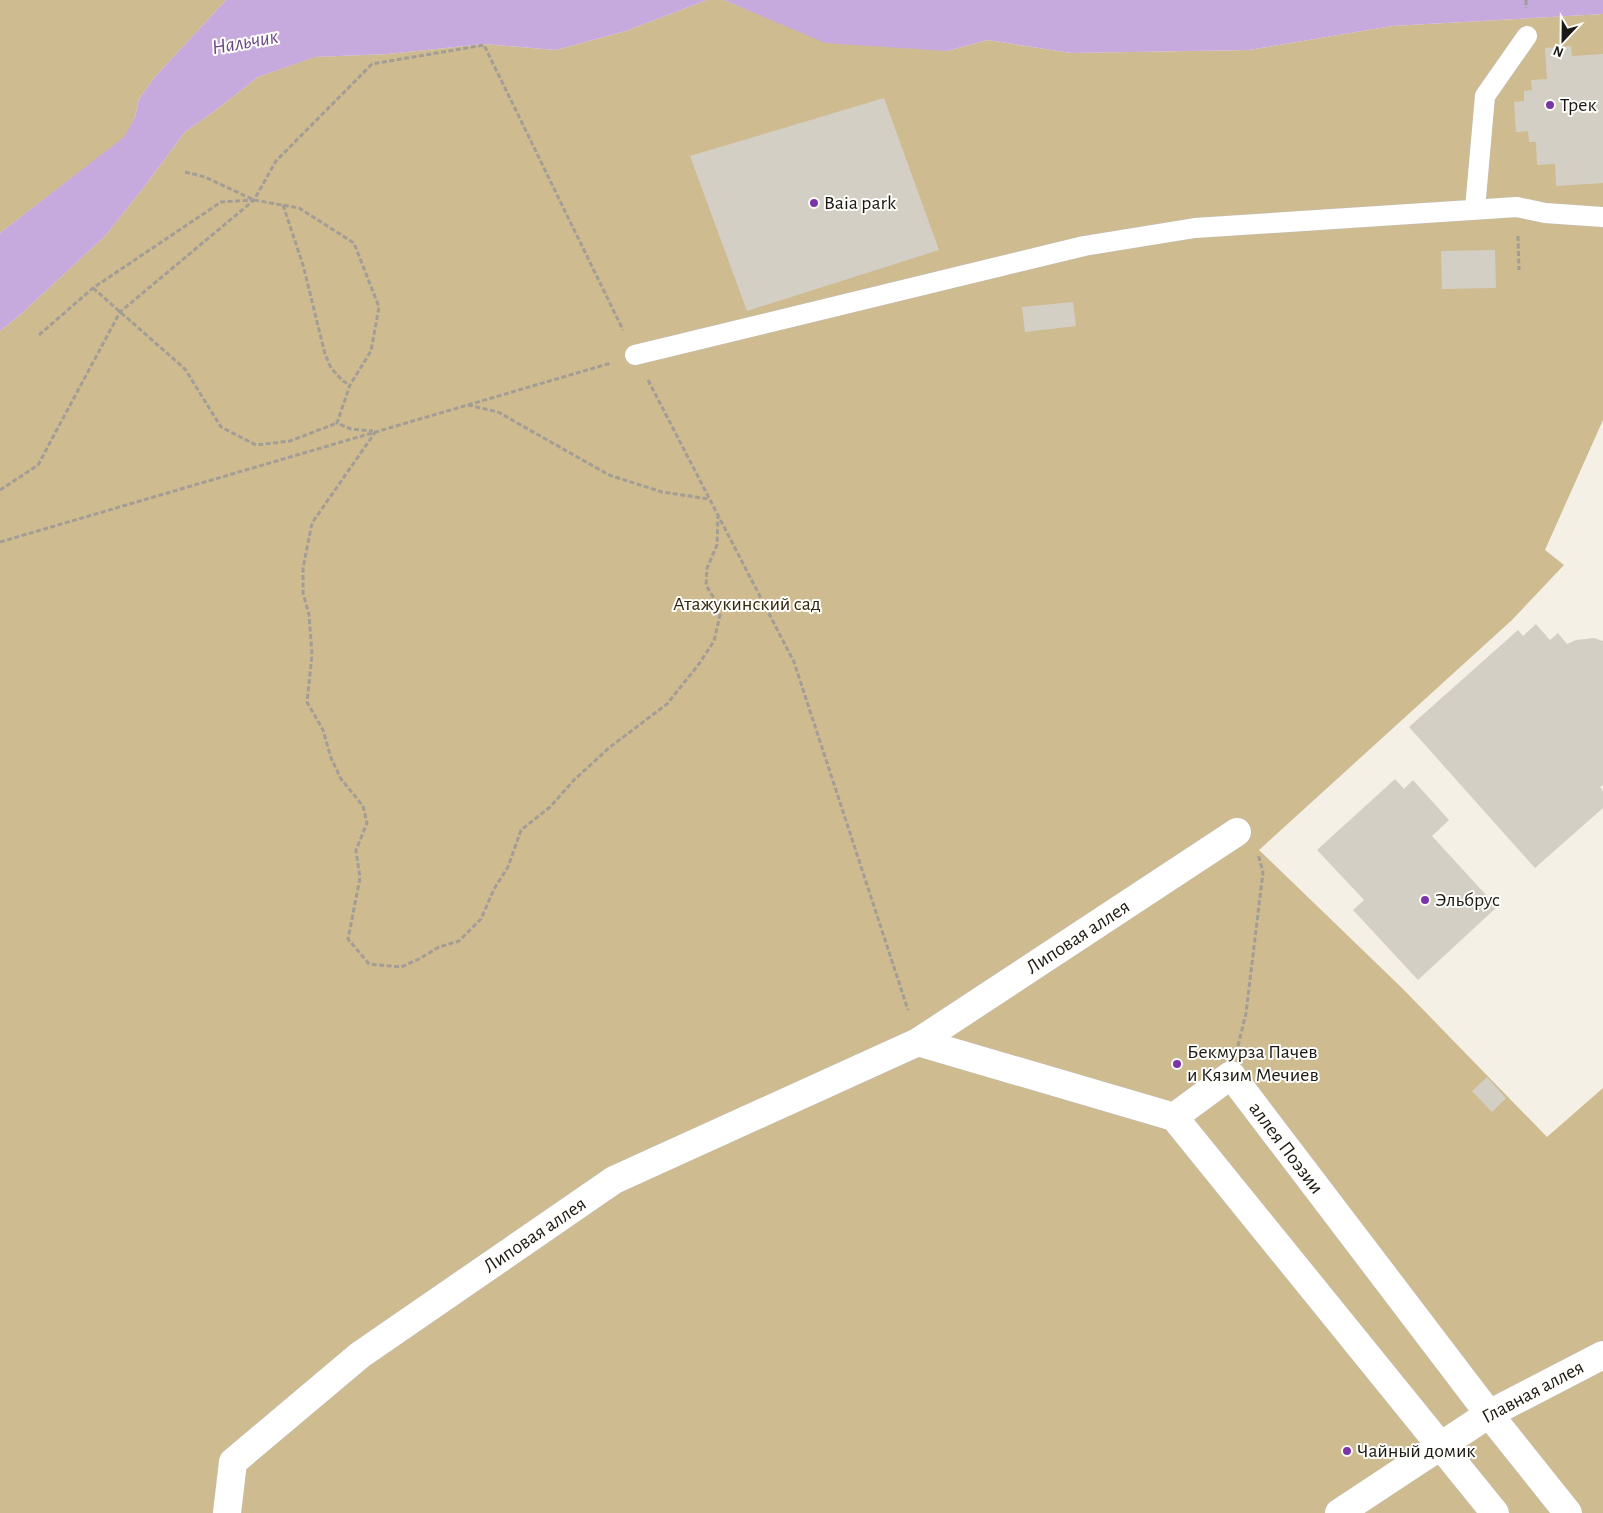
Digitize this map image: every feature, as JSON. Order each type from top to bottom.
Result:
[{"type":"street","name":"Липовая аллея","points":[[227,1513],[233,1462],[360,1355],[614,1180],[918,1042],[1237,832]]},
{"type":"street","points":[[918,1042],[1174,1117],[1495,1513]]},
{"type":"street","points":[[1174,1117],[1231,1075]]},
{"type":"street","name":"аллея Поэзии","points":[[1231,1075],[1488,1414],[1568,1513]]},
{"type":"street","name":"Главная аллея","points":[[1339,1513],[1488,1414],[1603,1355]]},
{"type":"lane","points":[[1475,209],[1485,96],[1527,36]]},
{"type":"lane","points":[[636,355],[1084,246],[1195,228],[1517,207],[1545,212],[1603,216]]},
{"type":"path","points":[[0,490],[38,465],[120,312],[254,200],[276,161],[372,64],[484,45],[636,355],[794,662],[918,1042]]},
{"type":"path","points":[[185,172],[205,177],[254,200]]},
{"type":"path","points":[[39,336],[93,288],[221,202],[254,200],[299,208],[354,243],[379,307],[371,351],[350,385],[336,422],[290,441],[256,445],[221,427],[185,369],[93,288]]},
{"type":"path","points":[[282,204],[303,264],[331,368],[343,381],[350,385]]},
{"type":"path","points":[[1517,207],[1519,270]]},
{"type":"path","points":[[0,542],[636,355]]},
{"type":"path","points":[[468,405],[498,412],[609,475],[662,492],[709,499]]},
{"type":"path","points":[[336,422],[350,429],[376,431]]},
{"type":"path","points":[[376,431],[312,522],[304,568],[303,593],[309,615],[312,654],[307,702],[323,730],[331,758],[341,779],[363,806],[367,823],[356,850],[360,878],[348,939],[369,964],[400,967],[419,960],[439,947],[459,941],[481,918],[494,889],[508,867],[522,830],[550,807],[574,780],[610,747],[667,704],[700,664],[714,640],[720,616],[715,600],[706,585],[707,568],[717,545],[718,515]]},
{"type":"path","points":[[1231,1075],[1246,1013],[1263,872],[1251,829],[1237,832]]},
{"type":"green space","points":[[0,0],[226,0],[154,78],[139,99],[135,117],[125,137],[0,233]]},
{"type":"green space","name":"Атажукинский сад","points":[[707,0],[724,0],[773,20],[947,51],[988,40],[1071,53],[1249,50],[1392,26],[1603,14],[1603,420],[1545,550],[1564,565],[1512,620],[1259,850],[1403,989],[1547,1137],[1603,1088],[1603,1513],[0,1513],[0,331],[20,315],[105,236],[185,132],[258,77],[314,57],[388,54],[484,44],[556,50],[626,31]]},
{"type":"water","name":"Нальчик","points":[[226,0],[707,0],[626,31],[556,50],[484,44],[388,54],[315,57],[258,77],[185,132],[105,236],[20,315],[0,331],[0,233],[124,137],[135,117],[139,99],[154,78]]},
{"type":"water","points":[[724,0],[1603,0],[1603,14],[1392,26],[1249,50],[1071,53],[988,40],[947,51],[825,43]]},
{"type":"building","points":[[1571,46],[1572,56],[1603,54],[1603,183],[1556,186],[1555,164],[1537,165],[1536,142],[1529,142],[1528,131],[1516,132],[1514,102],[1524,101],[1524,91],[1532,90],[1531,80],[1547,79],[1545,48]]},
{"type":"building","name":"Baia park","points":[[884,98],[939,250],[747,311],[690,156]]},
{"type":"building","points":[[1495,250],[1496,288],[1442,289],[1441,251]]},
{"type":"building","points":[[1073,302],[1076,326],[1025,332],[1022,307]]},
{"type":"building","points":[[1536,624],[1550,640],[1558,633],[1567,644],[1576,640],[1594,638],[1603,641],[1603,785],[1600,787],[1603,791],[1603,808],[1535,868],[1409,727],[1518,630],[1523,636]]},
{"type":"building","points":[[1395,779],[1404,789],[1413,780],[1449,820],[1432,836],[1497,907],[1418,980],[1353,910],[1364,900],[1317,850]]},
{"type":"building","points":[[1487,1077],[1506,1098],[1492,1112],[1472,1091]]},
{"type":"place","name":"Трек","points":[[1550,105]]},
{"type":"place","name":"Baia park","points":[[814,203]]},
{"type":"place","name":"Эльбрус","points":[[1425,900]]},
{"type":"place","name":"Бекмурза Пачев и Кязим Мечиев","points":[[1177,1064]]},
{"type":"place","name":"Чайный домик","points":[[1347,1451]]}]
